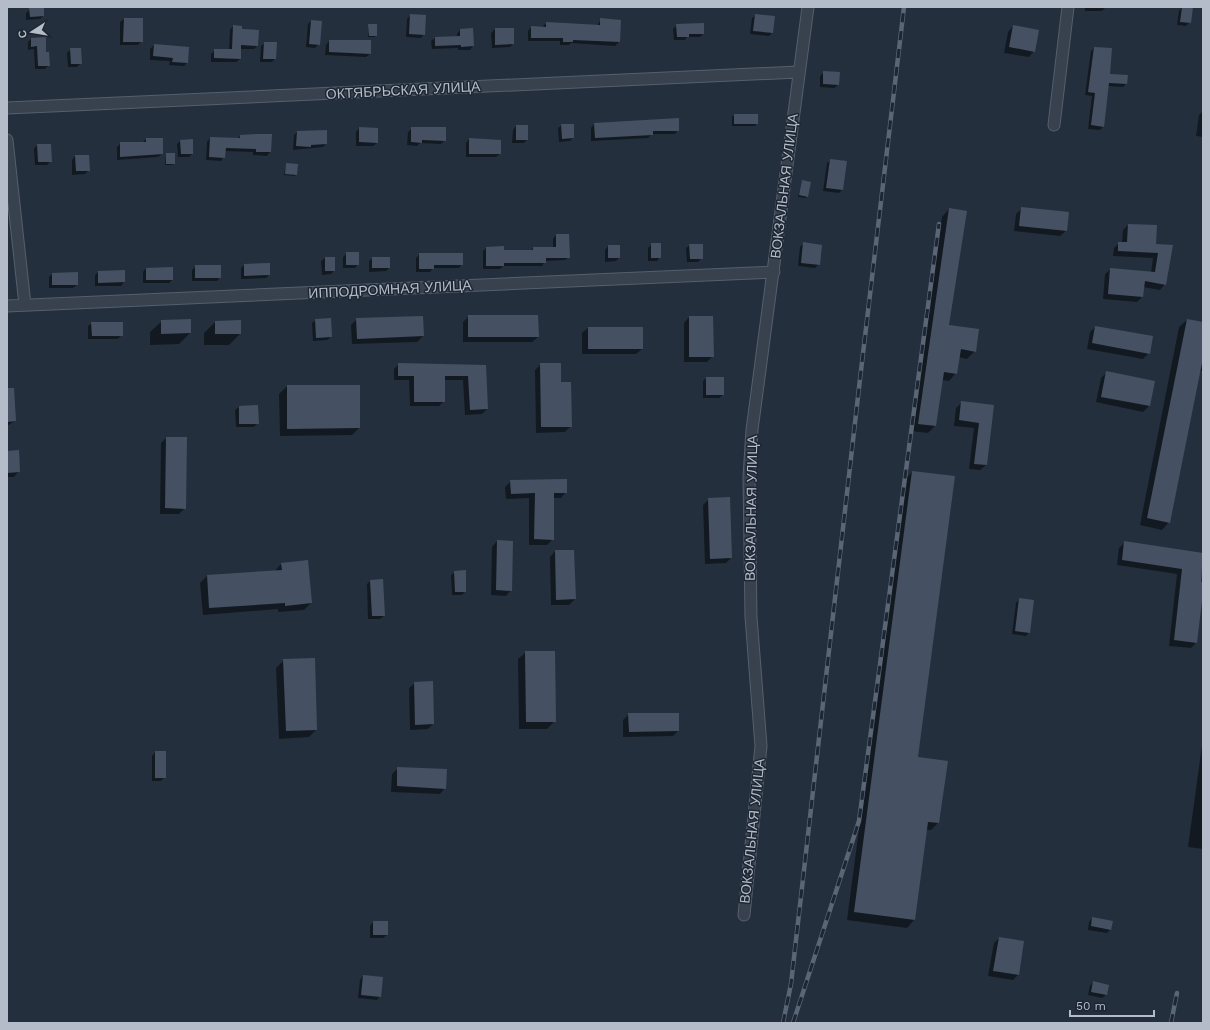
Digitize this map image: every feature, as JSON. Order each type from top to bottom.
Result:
[{"type":"street","name":"ВОКЗАЛЬНАЯ УЛИЦА","points":[[744,916],[761,746],[751,617],[749,477],[752,430],[774,272],[798,72],[808,7]]},
{"type":"street","points":[[1054,125],[1068,7]]},
{"type":"street","name":"ОКТЯБРЬСКАЯ УЛИЦА","points":[[7,108],[798,72]]},
{"type":"street","points":[[7,140],[25,306]]},
{"type":"street","name":"ИППОДРОМНАЯ УЛИЦА","points":[[7,306],[774,272]]},
{"type":"building","points":[[44,7],[44,16],[30,17],[29,8]]},
{"type":"building","points":[[1182,7],[1193,7],[1191,23],[1180,22]]},
{"type":"building","points":[[410,14],[426,15],[425,35],[409,34]]},
{"type":"building","points":[[755,14],[775,16],[773,33],[753,31]]},
{"type":"building","points":[[124,18],[143,18],[143,42],[123,42]]},
{"type":"building","points":[[600,18],[621,20],[620,42],[573,40],[573,42],[563,42],[563,38],[531,38],[531,26],[546,27],[546,22],[600,25]]},
{"type":"building","points":[[311,20],[322,21],[320,45],[309,44]]},
{"type":"building","points":[[704,23],[704,34],[689,34],[689,37],[677,37],[676,24]]},
{"type":"building","points":[[368,24],[377,24],[377,36],[369,36]]},
{"type":"building","points":[[233,25],[242,26],[242,29],[259,30],[258,46],[241,45],[241,59],[214,58],[214,49],[232,49]]},
{"type":"building","points":[[1013,25],[1039,30],[1035,52],[1009,47]]},
{"type":"building","points":[[473,28],[474,46],[435,46],[435,37],[460,36],[460,29]]},
{"type":"building","points":[[495,28],[514,28],[514,44],[495,45]]},
{"type":"building","points":[[46,37],[46,52],[49,52],[50,66],[38,66],[37,46],[31,47],[31,38]]},
{"type":"building","points":[[329,40],[371,40],[371,54],[329,52]]},
{"type":"building","points":[[264,42],[277,42],[276,59],[263,59]]},
{"type":"building","points":[[154,44],[189,47],[188,63],[172,62],[173,58],[153,56]]},
{"type":"building","points":[[1094,47],[1112,48],[1110,74],[1128,75],[1127,84],[1109,83],[1104,127],[1091,125],[1095,93],[1088,92]]},
{"type":"building","points":[[70,48],[81,48],[82,64],[71,64]]},
{"type":"building","points":[[823,71],[840,72],[839,85],[823,84]]},
{"type":"building","points":[[734,114],[758,114],[758,124],[734,124]]},
{"type":"building","points":[[679,118],[679,131],[653,131],[653,135],[595,138],[594,123]]},
{"type":"building","points":[[561,124],[574,124],[574,138],[562,139]]},
{"type":"building","points":[[516,125],[528,125],[528,140],[516,140]]},
{"type":"building","points":[[359,127],[378,128],[378,143],[359,142]]},
{"type":"building","points":[[411,127],[446,127],[446,141],[422,140],[422,143],[411,142]]},
{"type":"building","points":[[327,130],[327,144],[311,145],[311,147],[296,146],[297,131]]},
{"type":"building","points":[[272,134],[271,152],[256,152],[256,149],[226,148],[225,158],[209,157],[210,137],[240,138],[240,135]]},
{"type":"building","points":[[146,138],[163,138],[163,154],[120,157],[120,142],[146,142]]},
{"type":"building","points":[[469,138],[501,140],[501,154],[469,154]]},
{"type":"building","points":[[193,139],[193,154],[181,154],[180,140]]},
{"type":"building","points":[[37,144],[51,144],[52,162],[38,162]]},
{"type":"building","points":[[166,153],[175,153],[175,164],[166,164]]},
{"type":"building","points":[[75,155],[89,155],[90,171],[76,171]]},
{"type":"building","points":[[830,159],[847,161],[843,190],[826,188]]},
{"type":"building","points":[[286,163],[298,164],[297,175],[285,174]]},
{"type":"building","points":[[802,180],[811,182],[808,197],[799,195]]},
{"type":"building","points":[[1021,207],[1069,212],[1067,231],[1019,226]]},
{"type":"building","points":[[949,208],[967,211],[949,325],[979,329],[976,352],[961,349],[957,374],[944,372],[936,426],[918,424]]},
{"type":"building","points":[[1128,224],[1157,225],[1156,244],[1173,245],[1166,285],[1145,281],[1143,297],[1108,294],[1110,268],[1155,272],[1158,253],[1118,251],[1118,242],[1127,242]]},
{"type":"building","points":[[556,234],[569,234],[570,258],[546,258],[546,263],[504,263],[504,266],[486,266],[486,247],[504,246],[504,250],[533,250],[533,247],[556,247]]},
{"type":"building","points":[[803,242],[822,245],[820,265],[801,263]]},
{"type":"building","points":[[651,243],[661,243],[661,258],[651,258]]},
{"type":"building","points":[[689,244],[703,244],[703,259],[690,259]]},
{"type":"building","points":[[608,245],[620,245],[620,258],[608,258]]},
{"type":"building","points":[[346,252],[359,252],[359,265],[346,265]]},
{"type":"building","points":[[419,253],[463,253],[463,265],[434,265],[434,269],[419,269]]},
{"type":"building","points":[[325,257],[335,257],[335,271],[325,271]]},
{"type":"building","points":[[372,257],[390,257],[390,268],[372,268]]},
{"type":"building","points":[[270,263],[270,275],[244,276],[244,264]]},
{"type":"building","points":[[195,265],[221,265],[221,278],[195,278]]},
{"type":"building","points":[[173,267],[173,280],[146,280],[146,268]]},
{"type":"building","points":[[125,270],[125,282],[98,283],[98,271]]},
{"type":"building","points":[[78,272],[78,285],[52,285],[52,273]]},
{"type":"building","points":[[468,315],[538,315],[539,337],[468,337]]},
{"type":"building","points":[[423,316],[424,336],[357,339],[356,318]]},
{"type":"building","points":[[689,316],[713,316],[714,357],[689,357]]},
{"type":"building","points":[[331,318],[332,337],[316,338],[315,319]]},
{"type":"building","points":[[191,319],[191,333],[161,334],[161,320]]},
{"type":"building","points":[[1187,319],[1203,322],[1203,358],[1170,523],[1147,518]]},
{"type":"building","points":[[241,320],[241,334],[215,334],[215,321]]},
{"type":"building","points":[[91,322],[123,322],[123,336],[92,336]]},
{"type":"building","points":[[1095,326],[1153,336],[1150,354],[1092,343]]},
{"type":"building","points":[[588,327],[643,327],[643,349],[588,349]]},
{"type":"building","points":[[398,363],[486,365],[488,409],[470,410],[468,376],[445,376],[445,402],[414,402],[414,376],[398,376]]},
{"type":"building","points":[[540,363],[561,363],[561,382],[571,382],[572,427],[541,427]]},
{"type":"building","points":[[1106,371],[1155,381],[1150,406],[1101,397]]},
{"type":"building","points":[[706,377],[724,377],[724,395],[706,395]]},
{"type":"building","points":[[287,385],[360,385],[360,428],[287,429]]},
{"type":"building","points":[[7,388],[14,388],[16,421],[7,422]]},
{"type":"building","points":[[961,401],[994,405],[987,465],[974,464],[979,423],[959,420]]},
{"type":"building","points":[[258,405],[259,424],[239,424],[239,406]]},
{"type":"building","points":[[166,437],[187,437],[186,509],[165,508]]},
{"type":"building","points":[[19,450],[20,472],[7,473],[7,451]]},
{"type":"building","points":[[912,471],[955,476],[918,757],[948,761],[939,823],[928,822],[915,920],[854,912]]},
{"type":"building","points":[[567,479],[567,493],[554,493],[554,540],[534,539],[535,493],[511,494],[510,480]]},
{"type":"building","points":[[730,497],[732,558],[710,559],[708,498]]},
{"type":"building","points":[[497,540],[513,541],[512,591],[496,590]]},
{"type":"building","points":[[1124,541],[1203,553],[1201,582],[1203,582],[1203,592],[1197,643],[1174,640],[1182,569],[1122,560]]},
{"type":"building","points":[[555,550],[574,550],[576,599],[556,600]]},
{"type":"building","points":[[308,560],[312,603],[285,606],[285,603],[209,608],[207,575],[282,570],[281,563]]},
{"type":"building","points":[[466,570],[466,592],[455,592],[454,571]]},
{"type":"building","points":[[383,579],[385,616],[372,616],[370,580]]},
{"type":"building","points":[[1019,598],[1034,600],[1030,633],[1015,631]]},
{"type":"building","points":[[525,651],[555,651],[556,722],[526,722]]},
{"type":"building","points":[[315,658],[317,730],[286,731],[283,659]]},
{"type":"building","points":[[433,681],[434,724],[415,725],[414,682]]},
{"type":"building","points":[[628,713],[679,713],[679,731],[629,732]]},
{"type":"building","points":[[155,751],[166,751],[166,778],[155,778]]},
{"type":"building","points":[[397,767],[447,769],[446,789],[397,786]]},
{"type":"building","points":[[1092,917],[1113,921],[1111,930],[1091,926]]},
{"type":"building","points":[[373,921],[388,921],[388,935],[373,935]]},
{"type":"building","points":[[999,937],[1024,941],[1019,975],[993,971]]},
{"type":"building","points":[[363,975],[383,977],[381,997],[361,995]]},
{"type":"building","points":[[1093,981],[1109,985],[1107,995],[1091,992]]},
{"type":"railway","points":[[783,1023],[791,984],[904,7]]},
{"type":"railway","points":[[793,1023],[859,821],[939,224]]},
{"type":"railway","points":[[1171,1023],[1177,993]]}]
